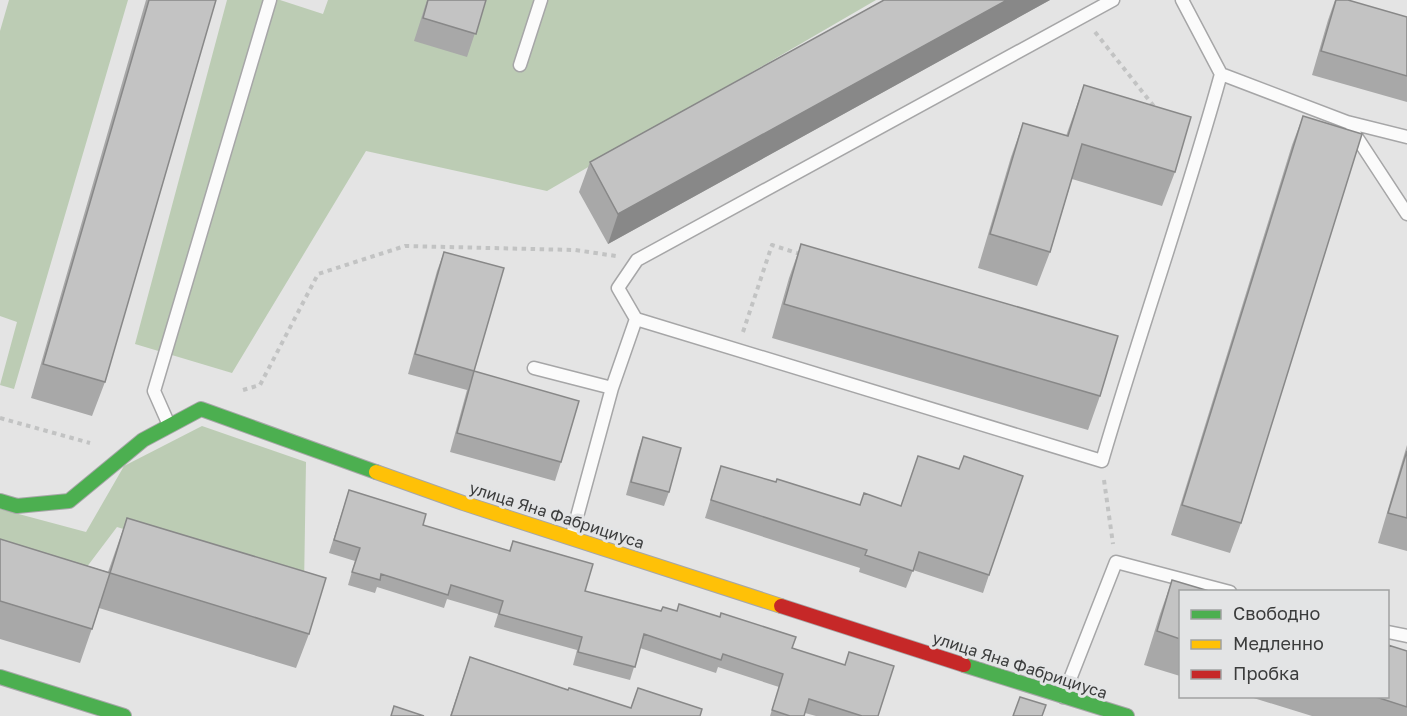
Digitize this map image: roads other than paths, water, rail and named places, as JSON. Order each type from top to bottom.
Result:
[{"type":"street","name":"улица Яна Фабрициуса","points":[[0,501],[17,506],[69,501],[143,440],[201,409],[464,503],[1127,716]]},
{"type":"street","points":[[0,677],[124,716]]},
{"type":"lane","points":[[170,426],[154,391],[270,0]]},
{"type":"lane","points":[[520,66],[541,0]]},
{"type":"lane","points":[[1113,0],[637,260],[618,288],[636,319],[1102,461],[1132,356],[1197,161],[1221,74]]},
{"type":"lane","points":[[1182,0],[1221,74],[1347,122],[1407,137]]},
{"type":"lane","points":[[1347,122],[1407,214]]},
{"type":"lane","points":[[571,536],[612,388],[636,319]]},
{"type":"lane","points":[[534,368],[612,388]]},
{"type":"lane","points":[[1063,697],[1116,562],[1226,590]]},
{"type":"lane","points":[[1389,632],[1407,636]]}]
